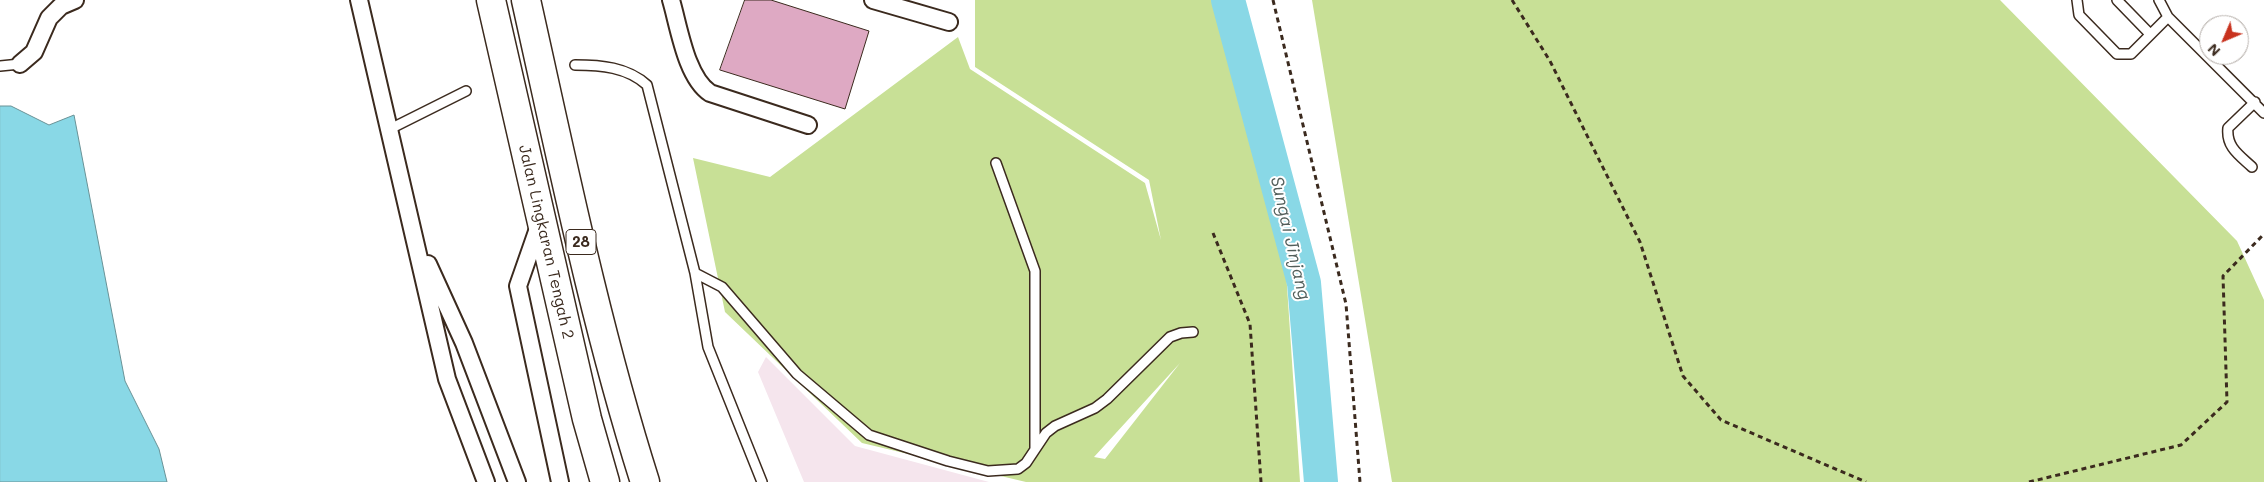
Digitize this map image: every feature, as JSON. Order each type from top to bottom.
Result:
[{"type":"highway","name":"Jalan Lingkaran Tengah 2","points":[[491,0],[587,419],[605,482]]},
{"type":"highway","name":"Jalan Lingkaran Tengah 2","points":[[526,0],[574,214],[622,408],[645,482]]},
{"type":"street","points":[[20,64],[34,52],[49,18],[61,6],[76,0]]},
{"type":"street","points":[[359,0],[447,379],[486,482]]},
{"type":"street","points":[[671,0],[694,77],[703,88],[710,93],[808,126]]},
{"type":"street","points":[[873,0],[949,22]]},
{"type":"street","points":[[541,220],[518,286],[560,482]]},
{"type":"street","points":[[414,232],[464,343],[517,482]]},
{"type":"lane","points":[[2077,0],[2079,15],[2118,54],[2131,54],[2168,17]]},
{"type":"lane","points":[[2117,0],[2150,34]]},
{"type":"lane","points":[[2159,0],[2168,17],[2264,113]]},
{"type":"lane","points":[[0,66],[20,64]]},
{"type":"lane","points":[[575,65],[600,65],[611,68],[638,76],[647,85],[695,273],[708,347],[762,482]]},
{"type":"lane","points":[[388,130],[466,91]]},
{"type":"lane","points":[[2252,168],[2230,147],[2227,139],[2228,128],[2255,102]]},
{"type":"lane","points":[[996,163],[1035,271],[1035,449]]},
{"type":"lane","points":[[695,273],[722,287],[797,374],[868,435],[948,461],[988,470],[1018,469],[1026,463],[1046,433],[1055,426],[1095,408],[1107,399],[1170,337],[1182,332],[1194,332]]},
{"type":"path","points":[[1273,0],[1346,304],[1360,482]]},
{"type":"path","points":[[1512,0],[1550,60],[1640,242],[1683,376],[1721,420],[1866,482]]},
{"type":"path","points":[[1213,233],[1250,324],[1261,482]]},
{"type":"path","points":[[2029,482],[2181,445],[2226,402],[2223,276],[2264,234]]},
{"type":"shaded area","points":[[766,357],[855,446],[989,482],[804,482],[758,372]]},
{"type":"green space","points":[[975,0],[1219,0],[1250,122],[1283,226],[1300,482],[1026,482],[862,443],[725,312],[693,158],[770,177],[958,37],[970,69],[1145,183],[1161,240],[1149,180],[975,67]],"holes":[[[1180,363],[1105,459],[1094,457]]]},
{"type":"green space","points":[[1312,0],[2000,0],[2237,241],[2264,300],[2264,482],[1392,482]]},
{"type":"water","points":[[0,106],[11,106],[49,125],[74,115],[125,381],[159,449],[167,482],[0,482]]},
{"type":"building","points":[[745,0],[771,0],[869,31],[845,109],[720,70]]},
{"type":"waterway","name":"Sungai Jinjang","points":[[1228,0],[1304,283],[1321,482]]}]
